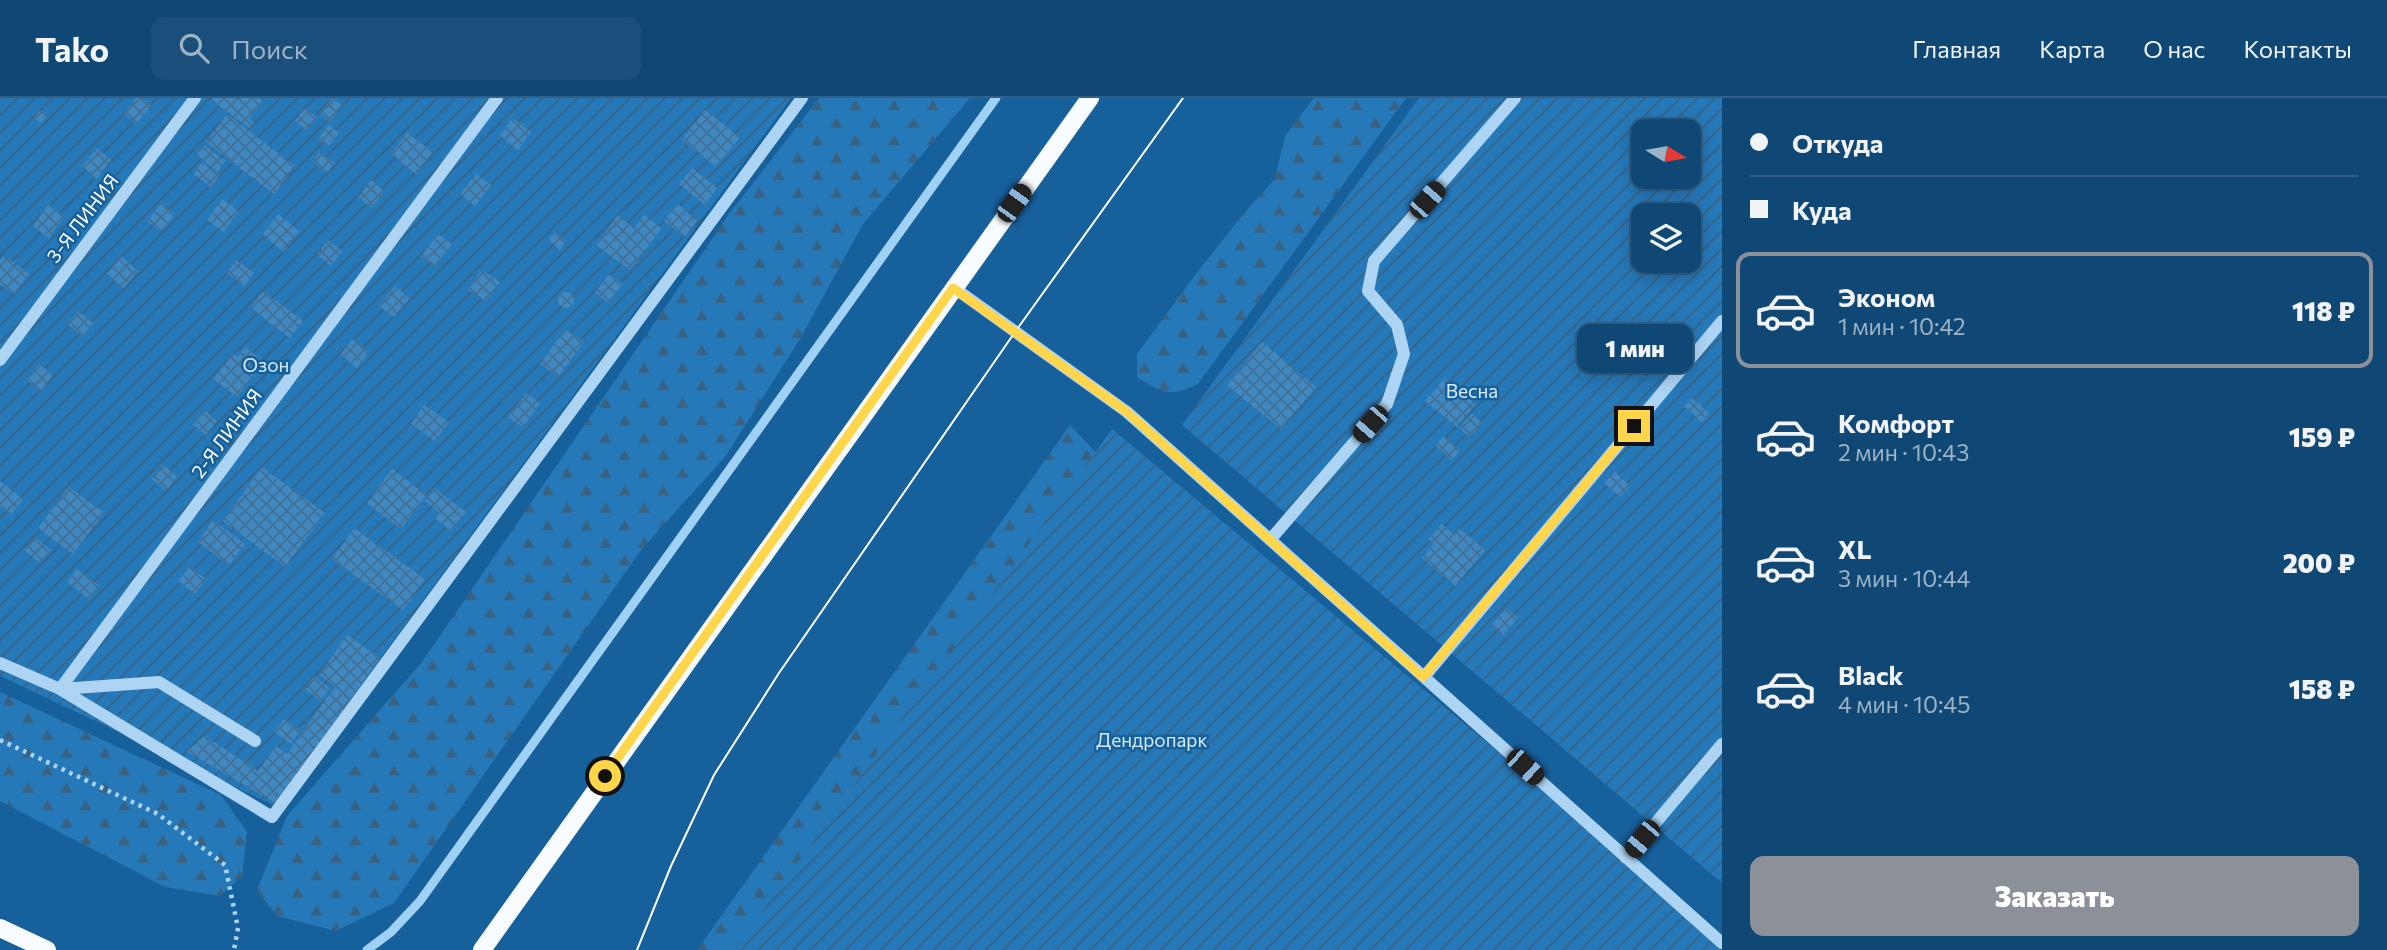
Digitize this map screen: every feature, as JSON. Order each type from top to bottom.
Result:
[{"type":"main road","points":[[482,950],[1090,98]]},
{"type":"main road","points":[[0,928],[47,950]]},
{"type":"lane","name":"3-Я ЛИНИЯ","points":[[0,360],[195,98]]},
{"type":"lane","name":"2-Я ЛИНИЯ","points":[[60,689],[496,98]]},
{"type":"lane","points":[[0,663],[60,689],[272,817],[802,98]]},
{"type":"lane","points":[[1270,540],[1387,404],[1404,354],[1397,325],[1368,291],[1374,261],[1516,98]]},
{"type":"lane","points":[[953,288],[1127,412],[1722,943]]},
{"type":"lane","points":[[1423,677],[1722,321]]},
{"type":"lane","points":[[60,689],[159,682],[255,741]]},
{"type":"lane","points":[[1626,858],[1722,744]]},
{"type":"path","points":[[0,740],[158,814],[225,865],[238,928],[234,950]]},
{"type":"green space","name":"Озон","points":[[0,98],[791,98],[273,805],[0,676]]},
{"type":"green space","points":[[819,98],[970,98],[863,224],[800,339],[725,457],[641,550],[394,903],[336,931],[277,916],[257,890],[287,816],[422,662],[729,214]]},
{"type":"green space","points":[[1314,98],[1406,98],[1198,384],[1173,392],[1153,387],[1137,377],[1137,354],[1195,275],[1275,179],[1285,136]]},
{"type":"green space","name":"Весна","points":[[1419,98],[1722,98],[1722,883],[1182,425]]},
{"type":"green space","points":[[1070,425],[1120,478],[785,950],[697,950]]},
{"type":"green space","name":"Дендропарк","points":[[1112,429],[1722,939],[1722,950],[734,950]]},
{"type":"green space","points":[[0,692],[221,795],[247,832],[242,876],[220,896],[165,887],[0,801]]},
{"type":"building","points":[[136,98],[142,98],[151,106],[136,124],[124,113]]},
{"type":"building","points":[[259,98],[263,101],[249,119],[254,123],[250,129],[212,100]]},
{"type":"building","points":[[332,98],[342,105],[330,122],[320,114]]},
{"type":"building","points":[[305,108],[317,117],[307,130],[295,121]]},
{"type":"building","points":[[40,110],[47,116],[41,123],[34,118]]},
{"type":"building","points":[[705,110],[740,137],[716,167],[682,140]]},
{"type":"building","points":[[227,114],[295,166],[274,194],[206,142]]},
{"type":"building","points":[[512,118],[531,132],[518,150],[500,136]]},
{"type":"building","points":[[329,125],[339,133],[329,147],[318,139]]},
{"type":"building","points":[[407,133],[433,152],[416,174],[391,154]]},
{"type":"building","points":[[204,145],[225,161],[218,172],[196,155]]},
{"type":"building","points":[[97,148],[111,160],[97,179],[82,167]]},
{"type":"building","points":[[319,152],[335,163],[327,173],[312,162]]},
{"type":"building","points":[[202,162],[220,175],[211,187],[194,174]]},
{"type":"building","points":[[692,168],[717,188],[705,205],[679,184]]},
{"type":"building","points":[[476,174],[491,185],[475,206],[460,194]]},
{"type":"building","points":[[371,180],[384,191],[372,208],[358,197]]},
{"type":"building","points":[[222,199],[239,211],[224,232],[207,220]]},
{"type":"building","points":[[161,203],[175,214],[161,232],[147,221]]},
{"type":"building","points":[[677,204],[698,220],[685,237],[664,221]]},
{"type":"building","points":[[48,205],[64,217],[49,238],[33,226]]},
{"type":"building","points":[[278,214],[299,231],[284,252],[262,235]]},
{"type":"building","points":[[618,215],[634,228],[644,215],[662,228],[630,270],[596,245]]},
{"type":"building","points":[[555,232],[566,241],[560,250],[548,240]]},
{"type":"building","points":[[438,234],[452,244],[435,267],[421,256]]},
{"type":"building","points":[[328,240],[342,251],[331,266],[317,255]]},
{"type":"building","points":[[4,255],[29,274],[14,294],[0,284],[0,261]]},
{"type":"building","points":[[121,256],[138,271],[124,288],[107,274]]},
{"type":"building","points":[[236,260],[254,273],[244,286],[227,273]]},
{"type":"building","points":[[482,270],[500,282],[485,302],[468,289]]},
{"type":"building","points":[[609,274],[623,284],[608,303],[595,292]]},
{"type":"building","points":[[395,286],[410,298],[394,317],[379,306]]},
{"type":"building","points":[[263,291],[303,321],[290,338],[250,308]]},
{"type":"building","points":[[566,292],[572,294],[572,306],[566,308],[560,306],[558,300],[560,294]]},
{"type":"building","points":[[78,311],[93,323],[83,336],[67,324]]},
{"type":"building","points":[[565,329],[584,342],[558,377],[540,364]]},
{"type":"building","points":[[352,339],[369,352],[357,368],[340,355]]},
{"type":"building","points":[[1262,342],[1316,387],[1281,429],[1227,385]]},
{"type":"building","points":[[245,347],[264,362],[237,397],[213,379],[233,353],[238,357]]},
{"type":"building","points":[[39,364],[53,375],[41,391],[27,380]]},
{"type":"building","points":[[1445,378],[1476,404],[1457,427],[1425,401]]},
{"type":"building","points":[[526,393],[540,403],[523,427],[508,417]]},
{"type":"building","points":[[1692,398],[1709,413],[1702,422],[1684,406]]},
{"type":"building","points":[[424,405],[449,422],[435,441],[411,424]]},
{"type":"building","points":[[204,410],[217,421],[206,435],[192,424]]},
{"type":"building","points":[[1472,413],[1482,423],[1469,437],[1459,428]]},
{"type":"building","points":[[1444,436],[1460,450],[1452,460],[1435,445]]},
{"type":"building","points":[[163,465],[177,477],[166,491],[152,479]]},
{"type":"building","points":[[262,467],[325,513],[285,567],[223,521]]},
{"type":"building","points":[[392,469],[427,495],[401,529],[367,503]]},
{"type":"building","points":[[1614,471],[1630,486],[1621,497],[1604,483]]},
{"type":"building","points":[[0,481],[23,499],[11,515],[0,507]]},
{"type":"building","points":[[69,487],[104,513],[73,554],[38,528]]},
{"type":"building","points":[[434,488],[466,512],[451,531],[434,518],[439,512],[425,501]]},
{"type":"building","points":[[213,520],[245,544],[229,565],[198,542]]},
{"type":"building","points":[[1441,524],[1454,534],[1459,528],[1485,550],[1455,586],[1422,558],[1434,544],[1429,539]]},
{"type":"building","points":[[354,528],[425,579],[403,610],[332,559]]},
{"type":"building","points":[[35,537],[51,550],[40,563],[24,550]]},
{"type":"building","points":[[189,567],[206,579],[195,594],[178,581]]},
{"type":"building","points":[[77,569],[99,586],[89,599],[67,582]]},
{"type":"building","points":[[1506,608],[1518,618],[1503,635],[1492,625]]},
{"type":"building","points":[[347,635],[380,658],[277,804],[186,751],[205,736],[258,771],[276,746],[287,754],[335,686],[319,675]]},
{"type":"building","points":[[314,676],[330,688],[321,701],[305,689]]},
{"type":"building","points":[[284,719],[300,731],[291,744],[274,732]]},
{"type":"waterway","points":[[367,950],[391,932],[420,901],[996,98]]},
{"type":"tram line","points":[[637,950],[671,866],[714,775],[779,673],[1015,332],[1183,98]]},
{"type":"route","points":[[605,776],[953,288],[1127,412],[1423,677],[1634,426]]}]
